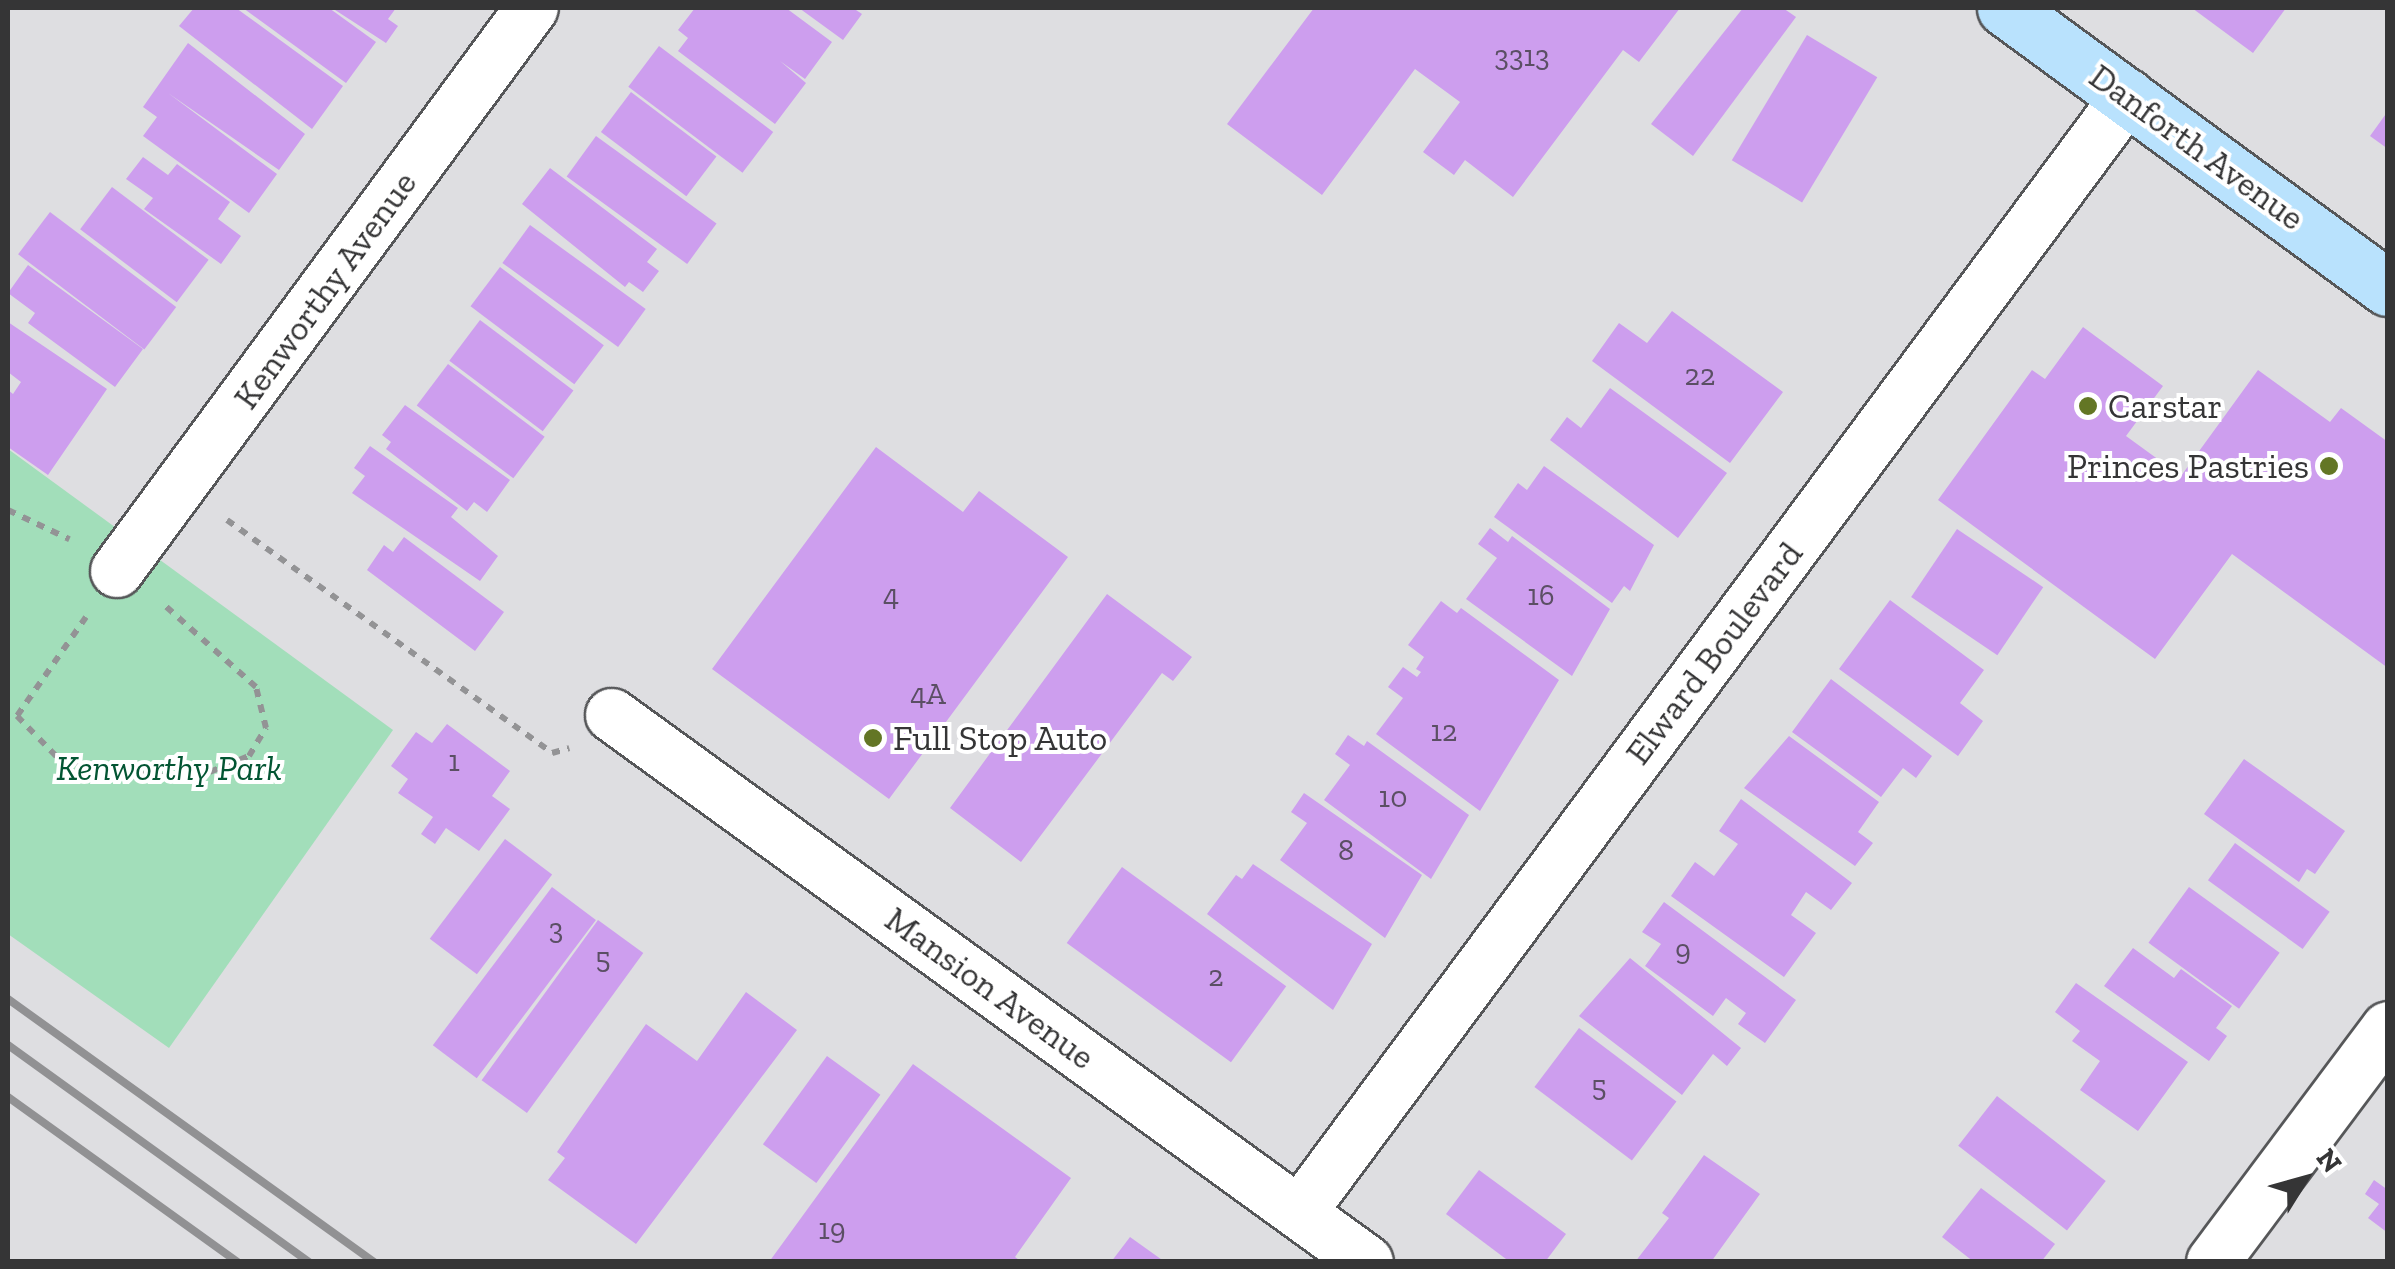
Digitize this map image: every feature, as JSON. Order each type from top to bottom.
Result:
[{"type":"main road","name":"Danforth Avenue","points":[[2024,13],[2128,96],[2388,288]]},
{"type":"street","name":"Kenworthy Avenue","points":[[118,571],[532,8]]},
{"type":"street","name":"Elward Boulevard","points":[[1300,1212],[2128,96]]},
{"type":"street","name":"Mansion Avenue","points":[[593,731],[1300,1212],[1367,1262]]},
{"type":"street","points":[[2212,1262],[2388,1028]]},
{"type":"path","points":[[181,488],[552,753],[593,731]]},
{"type":"path","points":[[8,510],[118,571],[224,652],[256,687],[266,728],[250,756],[195,778],[124,773],[58,758],[17,716],[8,715]]},
{"type":"path","points":[[17,716],[118,571]]},
{"type":"green space","name":"Kenworthy Park","points":[[8,449],[393,730],[169,1048],[8,934]]},
{"type":"building","points":[[194,8],[236,8],[343,86],[312,129],[179,26]]},
{"type":"building","points":[[243,8],[329,8],[376,42],[346,83]]},
{"type":"building","points":[[332,8],[396,8],[388,19],[398,26],[386,43]]},
{"type":"building","points":[[695,8],[786,8],[832,42],[805,79],[780,61],[806,83],[775,124],[678,51],[688,38],[678,30]]},
{"type":"building","points":[[799,8],[853,8],[862,14],[843,40]]},
{"type":"building","points":[[1314,8],[1680,8],[1639,62],[1623,50],[1513,197],[1465,160],[1454,175],[1423,152],[1460,102],[1415,69],[1322,195],[1227,124]]},
{"type":"building","points":[[1743,8],[1783,8],[1796,17],[1693,156],[1651,124]]},
{"type":"building","points":[[2192,8],[2286,8],[2253,53]]},
{"type":"building","points":[[1807,35],[1877,77],[1802,202],[1732,160]]},
{"type":"building","points":[[188,43],[305,134],[279,170],[168,93],[277,174],[249,213],[143,136],[157,117],[143,107]]},
{"type":"building","points":[[659,46],[773,132],[743,173],[628,87]]},
{"type":"building","points":[[631,92],[716,156],[686,196],[601,132]]},
{"type":"building","points":[[2388,111],[2388,149],[2370,136]]},
{"type":"building","points":[[596,136],[717,224],[687,264],[567,176]]},
{"type":"building","points":[[143,157],[168,175],[177,164],[230,202],[218,219],[241,236],[221,264],[144,209],[153,198],[126,179]]},
{"type":"building","points":[[550,168],[657,249],[647,262],[659,271],[643,292],[629,282],[625,287],[522,204]]},
{"type":"building","points":[[112,187],[209,260],[177,302],[80,229]]},
{"type":"building","points":[[50,212],[176,307],[144,349],[18,254]]},
{"type":"building","points":[[530,225],[646,309],[618,347],[502,263]]},
{"type":"building","points":[[28,265],[143,349],[115,387],[28,323],[35,313],[8,293]]},
{"type":"building","points":[[500,267],[604,345],[574,384],[471,306]]},
{"type":"building","points":[[1672,311],[1783,392],[1730,463],[1592,361],[1619,323],[1647,343]]},
{"type":"building","points":[[480,320],[573,390],[543,431],[449,361]]},
{"type":"building","points":[[8,322],[107,389],[48,475],[8,447],[8,390],[13,394],[21,382],[8,372]]},
{"type":"building","points":[[2083,327],[2163,386],[2126,436],[2181,476],[2258,370],[2330,422],[2341,408],[2388,442],[2388,668],[2232,554],[2155,659],[1938,500],[2032,370],[2045,379]]},
{"type":"building","points":[[448,364],[545,437],[513,478],[417,406]]},
{"type":"building","points":[[1610,388],[1727,473],[1678,538],[1550,440],[1567,417],[1581,428]]},
{"type":"building","points":[[405,405],[510,480],[487,512],[474,502],[467,511],[386,449],[391,442],[382,435]]},
{"type":"building","points":[[370,446],[458,508],[451,517],[498,556],[480,581],[352,493],[365,476],[354,468]]},
{"type":"building","points":[[876,447],[963,512],[979,491],[1068,557],[889,799],[712,669]]},
{"type":"building","points":[[1544,466],[1654,545],[1630,591],[1624,586],[1612,603],[1494,517],[1518,483],[1527,490]]},
{"type":"building","points":[[1490,528],[1508,542],[1512,536],[1610,609],[1572,676],[1466,599],[1497,558],[1478,544]]},
{"type":"building","points":[[1957,529],[2043,587],[1997,655],[1911,597]]},
{"type":"building","points":[[404,537],[504,612],[475,651],[367,570],[384,545],[393,552]]},
{"type":"building","points":[[1107,594],[1192,657],[1173,681],[1162,673],[1021,862],[950,808]]},
{"type":"building","points":[[1890,600],[1984,670],[1960,703],[1983,721],[1958,756],[1839,669]]},
{"type":"building","points":[[1441,601],[1457,613],[1461,608],[1559,680],[1480,811],[1376,734],[1403,698],[1388,687],[1403,667],[1417,677],[1421,672],[1416,669],[1424,657],[1408,645]]},
{"type":"building","points":[[1831,679],[1932,756],[1916,778],[1903,768],[1881,797],[1792,732]]},
{"type":"building","points":[[447,724],[510,771],[492,796],[510,809],[479,851],[446,828],[435,844],[421,834],[433,817],[398,793],[408,779],[391,766],[416,732],[432,743]]},
{"type":"building","points":[[1348,735],[1364,746],[1367,741],[1469,815],[1431,879],[1324,800],[1350,765],[1335,754]]},
{"type":"building","points":[[1789,736],[1879,802],[1858,832],[1873,843],[1855,866],[1744,788]]},
{"type":"building","points":[[2244,759],[2345,831],[2315,874],[2307,869],[2299,882],[2204,814]]},
{"type":"building","points":[[1304,793],[1422,875],[1385,938],[1280,860],[1307,823],[1291,812]]},
{"type":"building","points":[[1741,799],[1852,883],[1831,910],[1806,892],[1791,915],[1816,933],[1784,977],[1671,896],[1695,862],[1714,876],[1738,844],[1719,831]]},
{"type":"building","points":[[505,839],[552,875],[477,974],[430,939]]},
{"type":"building","points":[[2235,843],[2330,912],[2303,949],[2208,880]]},
{"type":"building","points":[[1253,864],[1372,944],[1333,1010],[1207,914],[1236,875],[1242,879]]},
{"type":"building","points":[[1122,867],[1286,986],[1231,1062],[1067,943]]},
{"type":"building","points":[[552,887],[596,920],[477,1078],[433,1045]]},
{"type":"building","points":[[2189,887],[2280,953],[2239,1009],[2148,943]]},
{"type":"building","points":[[1664,902],[1796,1000],[1765,1043],[1738,1024],[1746,1013],[1726,998],[1713,1016],[1645,966],[1661,944],[1642,932]]},
{"type":"building","points":[[598,920],[643,953],[527,1113],[482,1080]]},
{"type":"building","points":[[2133,948],[2174,978],[2181,969],[2232,1006],[2216,1028],[2227,1036],[2209,1061],[2104,986]]},
{"type":"building","points":[[1630,958],[1741,1048],[1727,1066],[1713,1054],[1682,1095],[1579,1016]]},
{"type":"building","points":[[2076,983],[2188,1062],[2138,1131],[2080,1090],[2100,1061],[2072,1041],[2080,1031],[2055,1012]]},
{"type":"building","points":[[746,992],[797,1030],[636,1244],[548,1180],[565,1158],[557,1152],[646,1024],[697,1061]]},
{"type":"building","points":[[1579,1028],[1676,1101],[1632,1161],[1534,1087]]},
{"type":"building","points":[[827,1056],[880,1095],[816,1183],[763,1144]]},
{"type":"building","points":[[913,1064],[1071,1178],[1015,1257],[1022,1262],[769,1262]]},
{"type":"building","points":[[1997,1096],[2106,1181],[2067,1231],[1958,1146]]},
{"type":"building","points":[[1704,1155],[1760,1194],[1711,1262],[1635,1262],[1669,1218],[1662,1213]]},
{"type":"building","points":[[1479,1170],[1566,1234],[1545,1262],[1510,1262],[1446,1214]]},
{"type":"building","points":[[2374,1180],[2388,1190],[2388,1233],[2368,1218],[2379,1204],[2365,1194]]},
{"type":"building","points":[[1981,1188],[2055,1244],[2041,1262],[1974,1262],[1942,1237]]},
{"type":"building","points":[[1130,1237],[1165,1262],[1111,1262]]},
{"type":"railway","points":[[8,999],[374,1262]]},
{"type":"railway","points":[[8,1045],[309,1262]]},
{"type":"railway","points":[[8,1097],[238,1262]]},
{"type":"place","name":"Carstar","points":[[2088,406]]},
{"type":"place","name":"Princes Pastries","points":[[2329,466]]},
{"type":"place","name":"Full Stop Auto","points":[[873,738]]}]
